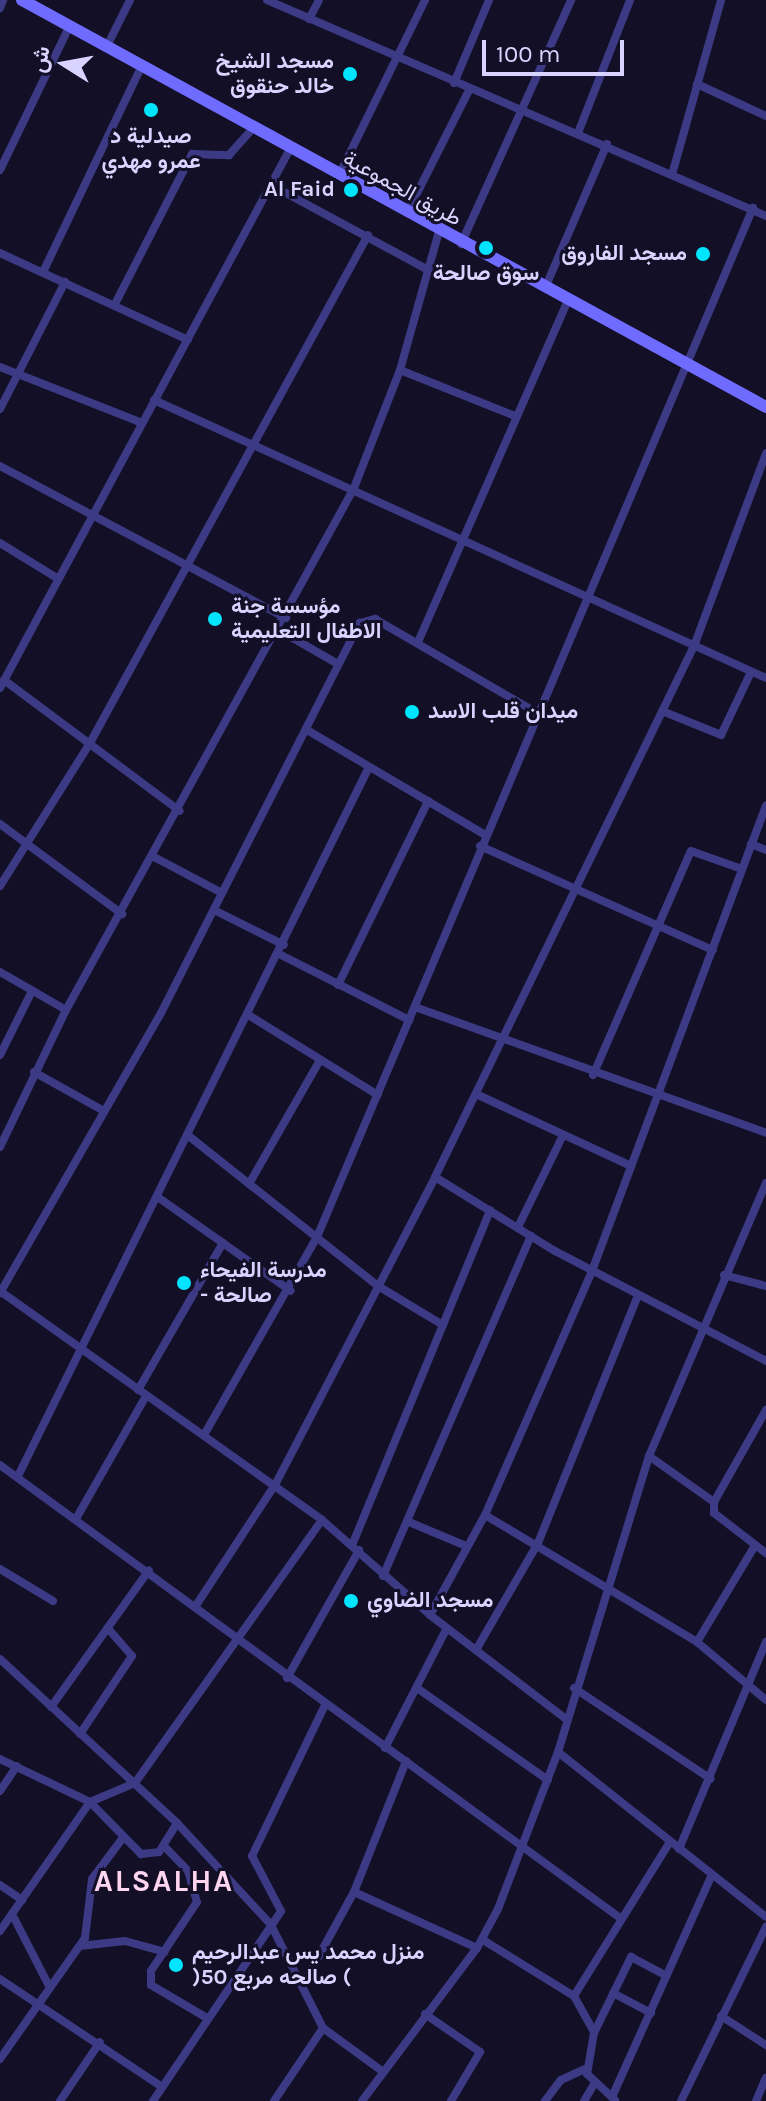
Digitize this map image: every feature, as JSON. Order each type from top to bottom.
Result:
[{"type":"main road","name":"طريق الجموعية","points":[[22,0],[461,244],[766,407]]},
{"type":"street","points":[[0,8],[3,0]]},
{"type":"street","points":[[106,48],[130,0]]},
{"type":"street","points":[[267,0],[469,90],[673,171],[766,216]]},
{"type":"street","points":[[309,19],[319,0]]},
{"type":"street","points":[[338,176],[425,0]]},
{"type":"street","points":[[454,83],[489,0]]},
{"type":"street","points":[[461,244],[571,0]]},
{"type":"street","points":[[578,133],[630,0]]},
{"type":"street","points":[[673,171],[721,0]]},
{"type":"street","points":[[0,170],[69,27]]},
{"type":"street","points":[[43,272],[141,67]]},
{"type":"street","points":[[697,84],[766,116]]},
{"type":"street","points":[[407,214],[469,90]]},
{"type":"street","points":[[115,304],[192,154],[229,155],[253,128]]},
{"type":"street","points":[[545,288],[607,144]]},
{"type":"street","points":[[180,811],[90,743],[2,684],[290,149]]},
{"type":"street","points":[[271,185],[428,270]]},
{"type":"street","points":[[204,1435],[291,1291],[317,1237],[480,846],[753,208]]},
{"type":"street","points":[[0,1147],[66,1010],[180,811],[354,488],[400,370],[439,231]]},
{"type":"street","points":[[0,886],[90,743],[368,235]]},
{"type":"street","points":[[0,253],[188,340]]},
{"type":"street","points":[[0,409],[65,282]]},
{"type":"street","points":[[418,642],[568,301]]},
{"type":"street","points":[[0,367],[142,423]]},
{"type":"street","points":[[400,370],[515,416]]},
{"type":"street","points":[[154,400],[257,442],[766,678]]},
{"type":"street","points":[[197,1604],[275,1485],[435,1177],[694,646],[766,453]]},
{"type":"street","points":[[0,466],[90,517],[286,618]]},
{"type":"street","points":[[0,543],[57,578]]},
{"type":"street","points":[[537,713],[418,642],[364,620],[338,664],[214,910],[0,1292],[322,1520],[430,1615],[566,1719]]},
{"type":"street","points":[[279,630],[338,664]]},
{"type":"street","points":[[662,711],[721,735],[751,672]]},
{"type":"street","points":[[307,730],[485,835]]},
{"type":"street","points":[[18,1476],[281,955],[369,767]]},
{"type":"street","points":[[338,985],[428,801]]},
{"type":"street","points":[[430,1615],[485,1515],[592,1271],[631,1166],[661,1098],[766,805]]},
{"type":"street","points":[[0,824],[122,914]]},
{"type":"street","points":[[751,844],[766,850]]},
{"type":"street","points":[[480,846],[713,950]]},
{"type":"street","points":[[593,1075],[693,849],[742,869]]},
{"type":"street","points":[[154,857],[222,893]]},
{"type":"street","points":[[214,910],[284,945]]},
{"type":"street","points":[[281,955],[409,1020]]},
{"type":"street","points":[[0,972],[66,1010]]},
{"type":"street","points":[[0,1055],[32,991]]},
{"type":"street","points":[[415,1007],[593,1075],[766,1133]]},
{"type":"street","points":[[250,1016],[378,1095]]},
{"type":"street","points":[[249,1184],[320,1060]]},
{"type":"street","points":[[34,1072],[104,1111]]},
{"type":"street","points":[[476,1094],[631,1166]]},
{"type":"street","points":[[518,1227],[563,1135]]},
{"type":"street","points":[[190,1137],[378,1286],[443,1325]]},
{"type":"street","points":[[435,1177],[592,1271],[766,1361]]},
{"type":"street","points":[[362,2101],[480,1944],[525,1842],[558,1752],[574,1688],[649,1456],[766,1183]]},
{"type":"street","points":[[159,1198],[291,1291]]},
{"type":"street","points":[[287,1678],[356,1547],[490,1210]]},
{"type":"street","points":[[383,1576],[531,1236]]},
{"type":"street","points":[[77,1517],[223,1243]]},
{"type":"street","points":[[724,1275],[766,1286]]},
{"type":"street","points":[[476,1650],[538,1543],[638,1296]]},
{"type":"street","points":[[766,1410],[714,1502],[714,1513],[754,1547],[766,1553]]},
{"type":"street","points":[[649,1456],[714,1502]]},
{"type":"street","points":[[0,1465],[197,1604],[324,1707],[525,1842],[620,1918]]},
{"type":"street","points":[[485,1515],[607,1584],[697,1642],[751,1683],[766,1700]]},
{"type":"street","points":[[0,1931],[90,1802],[135,1783],[242,1639],[322,1520]]},
{"type":"street","points":[[409,1522],[466,1546]]},
{"type":"street","points":[[697,1642],[754,1547]]},
{"type":"street","points":[[0,1569],[53,1601]]},
{"type":"street","points":[[51,1707],[149,1570]]},
{"type":"street","points":[[80,1734],[132,1656],[108,1628]]},
{"type":"street","points":[[385,1748],[447,1628]]},
{"type":"street","points":[[679,1849],[766,1642]]},
{"type":"street","points":[[0,1659],[177,1823],[271,1925],[323,2028],[382,2071]]},
{"type":"street","points":[[417,1688],[548,1780]]},
{"type":"street","points":[[574,1688],[711,1779]]},
{"type":"street","points":[[153,2101],[283,1905],[252,1856],[324,1707]]},
{"type":"street","points":[[558,1752],[766,1917]]},
{"type":"street","points":[[0,1759],[90,1802],[122,1839],[141,1854],[165,1847],[177,1823]]},
{"type":"street","points":[[303,1985],[354,1892],[406,1761]]},
{"type":"street","points":[[0,1791],[17,1766]]},
{"type":"street","points":[[0,2059],[38,2001],[80,1946],[92,1879],[122,1839]]},
{"type":"street","points":[[574,1996],[670,1842]]},
{"type":"street","points":[[165,1847],[188,1871],[197,1902],[165,1952],[151,1985],[207,2018]]},
{"type":"street","points":[[666,1976],[632,1956],[594,2033],[585,2069],[595,2083],[614,2099],[712,1875]]},
{"type":"street","points":[[0,1885],[22,1900]]},
{"type":"street","points":[[354,1892],[480,1944],[574,1996],[594,2033]]},
{"type":"street","points":[[12,1914],[49,1986]]},
{"type":"street","points":[[681,2101],[766,1927]]},
{"type":"street","points":[[80,1946],[125,1941],[165,1952]]},
{"type":"street","points":[[0,1979],[100,2042],[162,2087]]},
{"type":"street","points":[[613,1993],[651,2013]]},
{"type":"street","points":[[425,2014],[480,2052],[451,2101]]},
{"type":"street","points":[[721,2016],[766,2045]]},
{"type":"street","points":[[274,2101],[323,2028]]},
{"type":"street","points":[[60,2101],[100,2042]]},
{"type":"street","points":[[545,2101],[561,2080],[585,2069]]},
{"type":"street","points":[[756,2101],[766,2078]]},
{"type":"street","points":[[584,2101],[595,2083]]},
{"type":"place","name":"مسجد الشيخ خالد حنقوق","points":[[350,74]]},
{"type":"place","name":"صيدلية د عمرو مهدي","points":[[151,110]]},
{"type":"place","name":"Al Faid","points":[[351,190]]},
{"type":"place","name":"سوق صالحة","points":[[486,248]]},
{"type":"place","name":"مسجد الفاروق","points":[[703,254]]},
{"type":"place","name":"مؤسسة جنة الاطفال التعليمية","points":[[215,619]]},
{"type":"place","name":"ميدان قلب الاسد","points":[[412,712]]},
{"type":"place","name":"مدرسة الفيحاء - صالحة","points":[[184,1283]]},
{"type":"place","name":"مسجد الضاوي","points":[[351,1601]]},
{"type":"place","name":"منزل محمد يس عبدالرحيم )صالحه مربع 50 (","points":[[176,1965]]},
{"type":"district","name":"ALSALHA","points":[[164,1881]]}]
